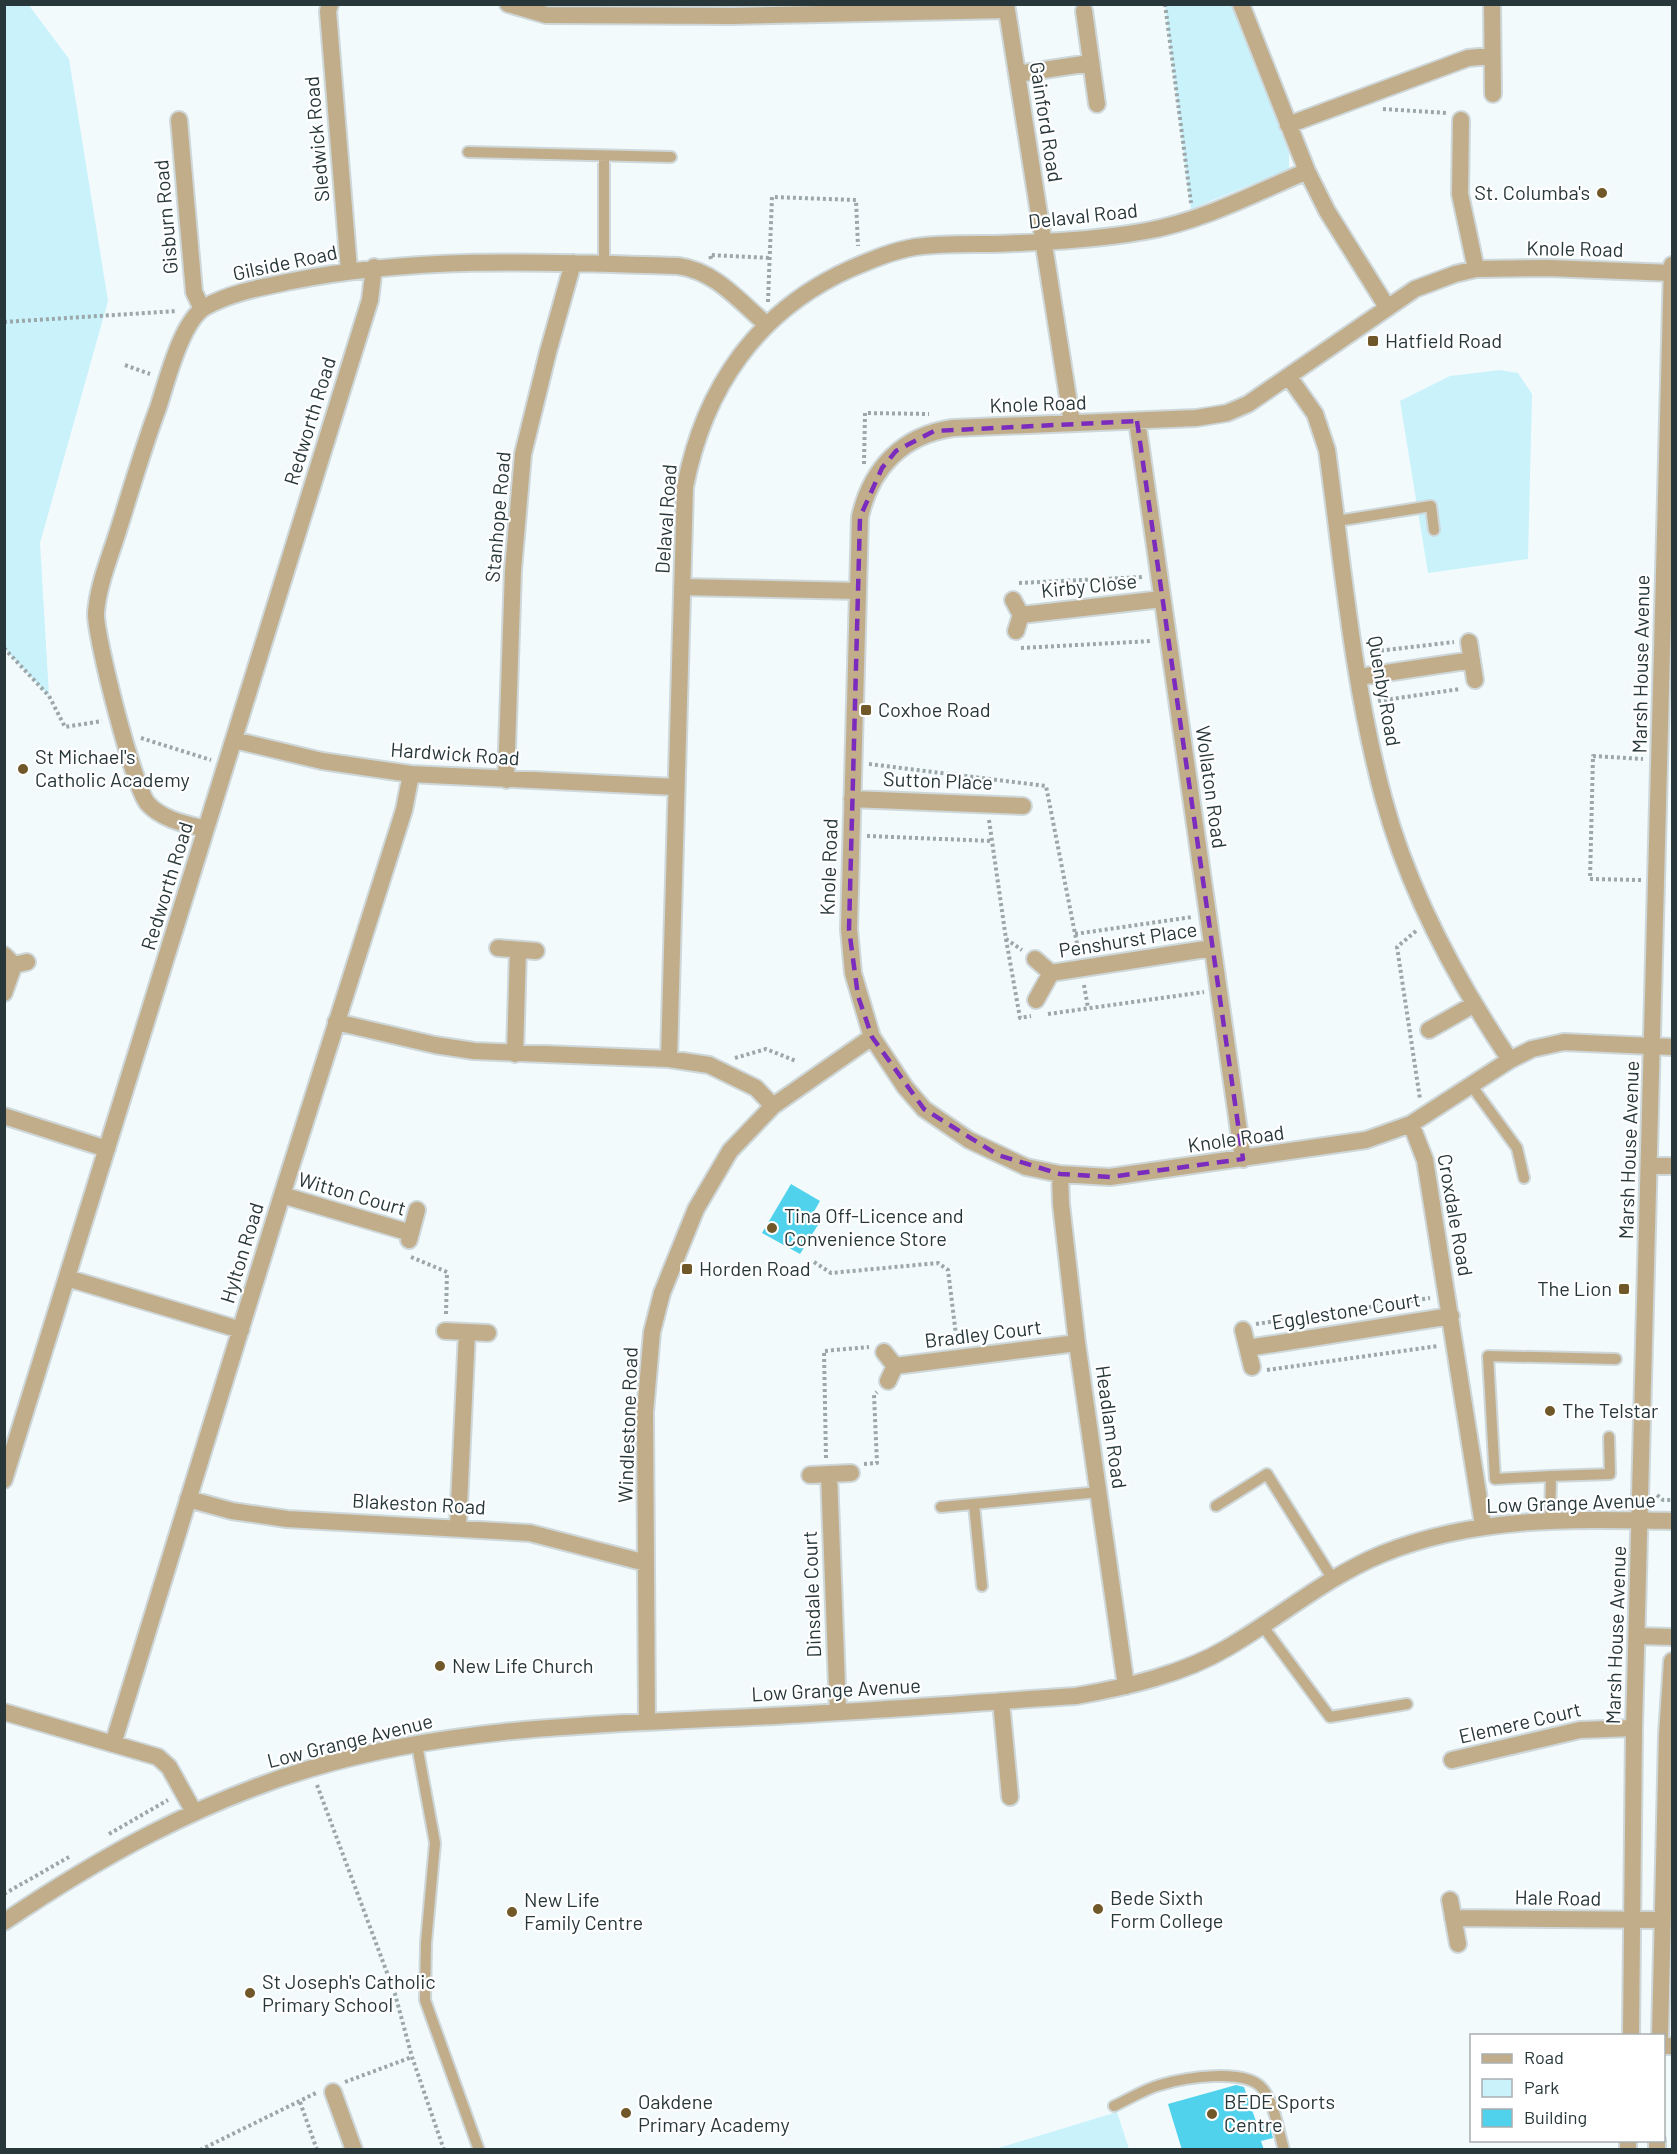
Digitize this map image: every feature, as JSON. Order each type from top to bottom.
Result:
[{"type":"street","name":"Sledwick Road","points":[[330,4],[328,11],[349,270]]},
{"type":"street","points":[[508,4],[546,15],[732,16],[1007,7]]},
{"type":"street","points":[[1241,4],[1307,171],[1327,211],[1387,307]]},
{"type":"street","points":[[1492,4],[1493,94]]},
{"type":"street","name":"Gainford Road","points":[[1007,7],[1072,423]]},
{"type":"street","points":[[1084,11],[1097,104]]},
{"type":"street","points":[[1288,125],[1468,58],[1491,56]]},
{"type":"street","points":[[1017,74],[1090,63]]},
{"type":"street","name":"Gisburn Road","points":[[179,120],[194,292],[202,309]]},
{"type":"street","points":[[1459,120],[1460,194],[1476,269]]},
{"type":"street","name":"Delaval Road","points":[[669,1059],[675,787],[686,487],[700,429],[731,369],[766,324],[804,294],[885,254],[915,247],[1044,242],[1103,237],[1193,220],[1307,171]]},
{"type":"street","name":"Gilside Road","points":[[202,309],[251,289],[374,267],[448,263],[604,264],[696,268],[714,278],[766,324]]},
{"type":"street","name":"Stanhope Road","points":[[506,780],[513,570],[523,454],[573,264]]},
{"type":"street","name":"Marsh House Avenue","points":[[1631,2034],[1634,1728],[1671,388],[1672,265]]},
{"type":"street","name":"Redworth Road","points":[[4,1480],[370,300],[374,267]]},
{"type":"street","name":"Knole Road","points":[[1672,273],[1476,269],[1415,289],[1289,377],[1248,404],[1227,413],[1196,418],[934,431],[913,440],[896,452],[872,480],[860,517],[849,929],[853,973],[872,1037],[905,1087],[924,1108],[946,1125],[998,1155],[1026,1167],[1060,1174],[1110,1177],[1366,1140],[1416,1121],[1510,1060],[1532,1049],[1564,1042],[1672,1047]]},
{"type":"street","points":[[202,309],[183,338],[168,380],[102,583],[96,615],[135,780],[148,804],[175,821],[207,829]]},
{"type":"street","name":"Quenby Road","points":[[1289,377],[1315,414],[1323,436],[1362,703],[1384,802],[1399,846],[1430,918],[1473,1005],[1510,1060]]},
{"type":"street","name":"Wollaton Road","points":[[1137,421],[1243,1159]]},
{"type":"street","points":[[682,587],[858,591]]},
{"type":"street","name":"Kirby Close","points":[[1016,631],[1017,607],[1162,599]]},
{"type":"street","points":[[1469,642],[1475,680]]},
{"type":"street","points":[[1359,677],[1472,660]]},
{"type":"street","name":"Hardwick Road","points":[[234,740],[322,761],[411,774],[675,787]]},
{"type":"street","name":"Hylton Road","points":[[113,1744],[282,1195],[404,810],[411,774]]},
{"type":"street","name":"Sutton Place","points":[[852,799],[1023,806]]},
{"type":"street","points":[[498,948],[536,951]]},
{"type":"street","name":"Penshurst Place","points":[[1051,973],[1212,948]]},
{"type":"street","points":[[515,1054],[518,950]]},
{"type":"street","name":"Penshurst Place","points":[[1035,959],[1051,973]]},
{"type":"street","points":[[4,993],[15,960]]},
{"type":"street","name":"Penshurst Place","points":[[1036,1000],[1051,973]]},
{"type":"street","points":[[1429,1030],[1473,1005]]},
{"type":"street","points":[[336,1022],[435,1045],[515,1054],[669,1059],[716,1068],[756,1088],[773,1106]]},
{"type":"street","name":"Windlestone Road","points":[[647,1722],[647,1371],[652,1332],[662,1293],[691,1220],[730,1151],[773,1106],[872,1037]]},
{"type":"street","points":[[4,1116],[107,1149]]},
{"type":"street","name":"Croxdale Road","points":[[1416,1121],[1425,1160],[1451,1316],[1483,1525]]},
{"type":"street","points":[[1649,1166],[1672,1166]]},
{"type":"street","name":"Headlam Road","points":[[1060,1174],[1060,1204],[1077,1343],[1126,1686]]},
{"type":"street","name":"Witton Court","points":[[282,1195],[410,1237],[417,1210]]},
{"type":"street","points":[[68,1278],[241,1330]]},
{"type":"street","name":"Egglestone Court","points":[[1248,1348],[1451,1316]]},
{"type":"street","name":"Egglestone Court","points":[[1244,1330],[1252,1367]]},
{"type":"street","points":[[446,1331],[488,1333]]},
{"type":"street","points":[[458,1527],[467,1332]]},
{"type":"street","name":"Bradley Court","points":[[892,1374],[959,1358],[1077,1343]]},
{"type":"street","points":[[884,1352],[892,1374]]},
{"type":"street","points":[[810,1475],[851,1473]]},
{"type":"street","name":"Dinsdale Court","points":[[828,1474],[838,1712]]},
{"type":"street","name":"Blakeston Road","points":[[188,1499],[232,1511],[287,1520],[508,1530],[553,1537],[646,1563]]},
{"type":"street","name":"Low Grange Avenue","points":[[4,1922],[113,1852],[195,1812],[310,1769],[417,1745],[494,1731],[1076,1696],[1126,1686],[1165,1674],[1225,1649],[1380,1554],[1432,1536],[1483,1525],[1550,1521],[1672,1521]]},
{"type":"street","points":[[1637,1636],[1672,1637]]},
{"type":"street","points":[[1660,2034],[1672,1661]]},
{"type":"street","points":[[1001,1701],[1010,1797]]},
{"type":"street","points":[[4,1712],[158,1757],[169,1767],[195,1812]]},
{"type":"street","name":"Elemere Court","points":[[1452,1760],[1580,1730],[1634,1728]]},
{"type":"street","points":[[1450,1900],[1458,1944]]},
{"type":"street","name":"Hale Road","points":[[1453,1918],[1662,1920]]},
{"type":"street","points":[[334,2088],[354,2150]]},
{"type":"lane","points":[[468,152],[671,157]]},
{"type":"lane","points":[[604,156],[604,264]]},
{"type":"lane","points":[[1337,521],[1431,506],[1434,530]]},
{"type":"lane","points":[[1471,1085],[1517,1148],[1524,1178]]},
{"type":"lane","points":[[1609,1437],[1610,1474],[1495,1479],[1488,1356],[1616,1359]]},
{"type":"lane","points":[[1216,1506],[1267,1474],[1334,1581]]},
{"type":"lane","points":[[1550,1521],[1551,1476]]},
{"type":"lane","points":[[941,1507],[1098,1492]]},
{"type":"lane","points":[[974,1504],[982,1586]]},
{"type":"lane","points":[[1262,1625],[1330,1717],[1407,1704]]},
{"type":"lane","points":[[417,1745],[435,1842],[426,1943],[425,2000],[479,2150]]},
{"type":"lane","points":[[1114,2106],[1158,2085],[1185,2078],[1240,2077],[1261,2086],[1269,2100],[1284,2150]]},
{"type":"path","points":[[1165,4],[1193,220]]},
{"type":"path","points":[[1379,109],[1447,113],[1459,120]]},
{"type":"path","points":[[766,324],[771,258],[772,197],[856,200],[859,265]]},
{"type":"path","points":[[714,278],[710,255],[771,258]]},
{"type":"path","points":[[4,322],[202,309]]},
{"type":"path","points":[[125,365],[168,380]]},
{"type":"path","points":[[872,480],[863,462],[865,413],[935,414],[934,431]]},
{"type":"path","points":[[1355,653],[1466,640],[1469,642]]},
{"type":"path","points":[[4,648],[49,696],[66,727],[121,725],[226,765]]},
{"type":"path","points":[[1362,703],[1471,687],[1475,680]]},
{"type":"path","points":[[1657,881],[1590,879],[1593,756],[1660,760]]},
{"type":"path","points":[[853,762],[1046,786],[1088,1008]]},
{"type":"path","points":[[987,803],[1006,939],[1020,1018],[1218,990]]},
{"type":"path","points":[[851,835],[992,841]]},
{"type":"path","points":[[1075,934],[1208,915]]},
{"type":"path","points":[[1416,1121],[1397,947],[1430,918]]},
{"type":"path","points":[[1006,939],[1035,959]]},
{"type":"path","points":[[716,1068],[735,1058],[766,1049],[796,1061]]},
{"type":"path","points":[[410,1237],[406,1255],[447,1272],[446,1331]]},
{"type":"path","points":[[814,1262],[831,1273],[938,1263],[948,1270],[959,1358]]},
{"type":"path","points":[[828,1474],[824,1351],[884,1345],[884,1352]]},
{"type":"path","points":[[851,1473],[853,1465],[877,1463],[874,1395],[892,1374]]},
{"type":"path","points":[[310,1769],[395,1994],[412,2058],[444,2150]]},
{"type":"path","points":[[200,2150],[304,2098],[412,2058]]},
{"type":"path","points":[[300,2102],[317,2150]]},
{"type":"highlighted area","points":[[1137,421],[1243,1159],[1110,1177],[1060,1174],[998,1155],[924,1109],[872,1037],[858,996],[849,929],[860,517],[882,468],[896,451],[934,431]]},
{"type":"green space","points":[[28,4],[69,59],[108,301],[40,543],[49,696],[4,648],[4,5]]},
{"type":"green space","points":[[1165,5],[1233,5],[1289,153],[1289,169],[1191,209]]},
{"type":"green space","points":[[1500,370],[1518,373],[1532,394],[1528,559],[1428,573],[1400,401],[1450,376]]},
{"type":"green space","points":[[1117,2112],[1129,2149],[995,2149]]},
{"type":"building","points":[[791,1184],[820,1201],[812,1215],[821,1220],[800,1254],[762,1233]]},
{"type":"building","name":"BEDE Sports Centre","points":[[1236,2085],[1244,2087],[1258,2127],[1269,2124],[1273,2138],[1261,2141],[1264,2150],[1182,2150],[1168,2104]]},
{"type":"place","name":"St. Columba's","points":[[1602,193]]},
{"type":"place","name":"Hatfield Road","points":[[1373,341]]},
{"type":"place","name":"Coxhoe Road","points":[[866,710]]},
{"type":"place","name":"St Michael's Catholic Academy","points":[[23,769]]},
{"type":"place","name":"Tina Off-Licence and Convenience Store","points":[[772,1228]]},
{"type":"place","name":"Horden Road","points":[[687,1269]]},
{"type":"place","name":"The Lion","points":[[1624,1289]]},
{"type":"place","name":"The Telstar","points":[[1550,1411]]},
{"type":"place","name":"New Life Church","points":[[440,1666]]},
{"type":"place","name":"Bede Sixth Form College","points":[[1098,1909]]},
{"type":"place","name":"New Life Family Centre","points":[[512,1912]]},
{"type":"place","name":"St Joseph's Catholic Primary School","points":[[250,1993]]},
{"type":"place","name":"Oakdene Primary Academy","points":[[626,2113]]},
{"type":"place","name":"BEDE Sports Centre","points":[[1212,2114]]}]
